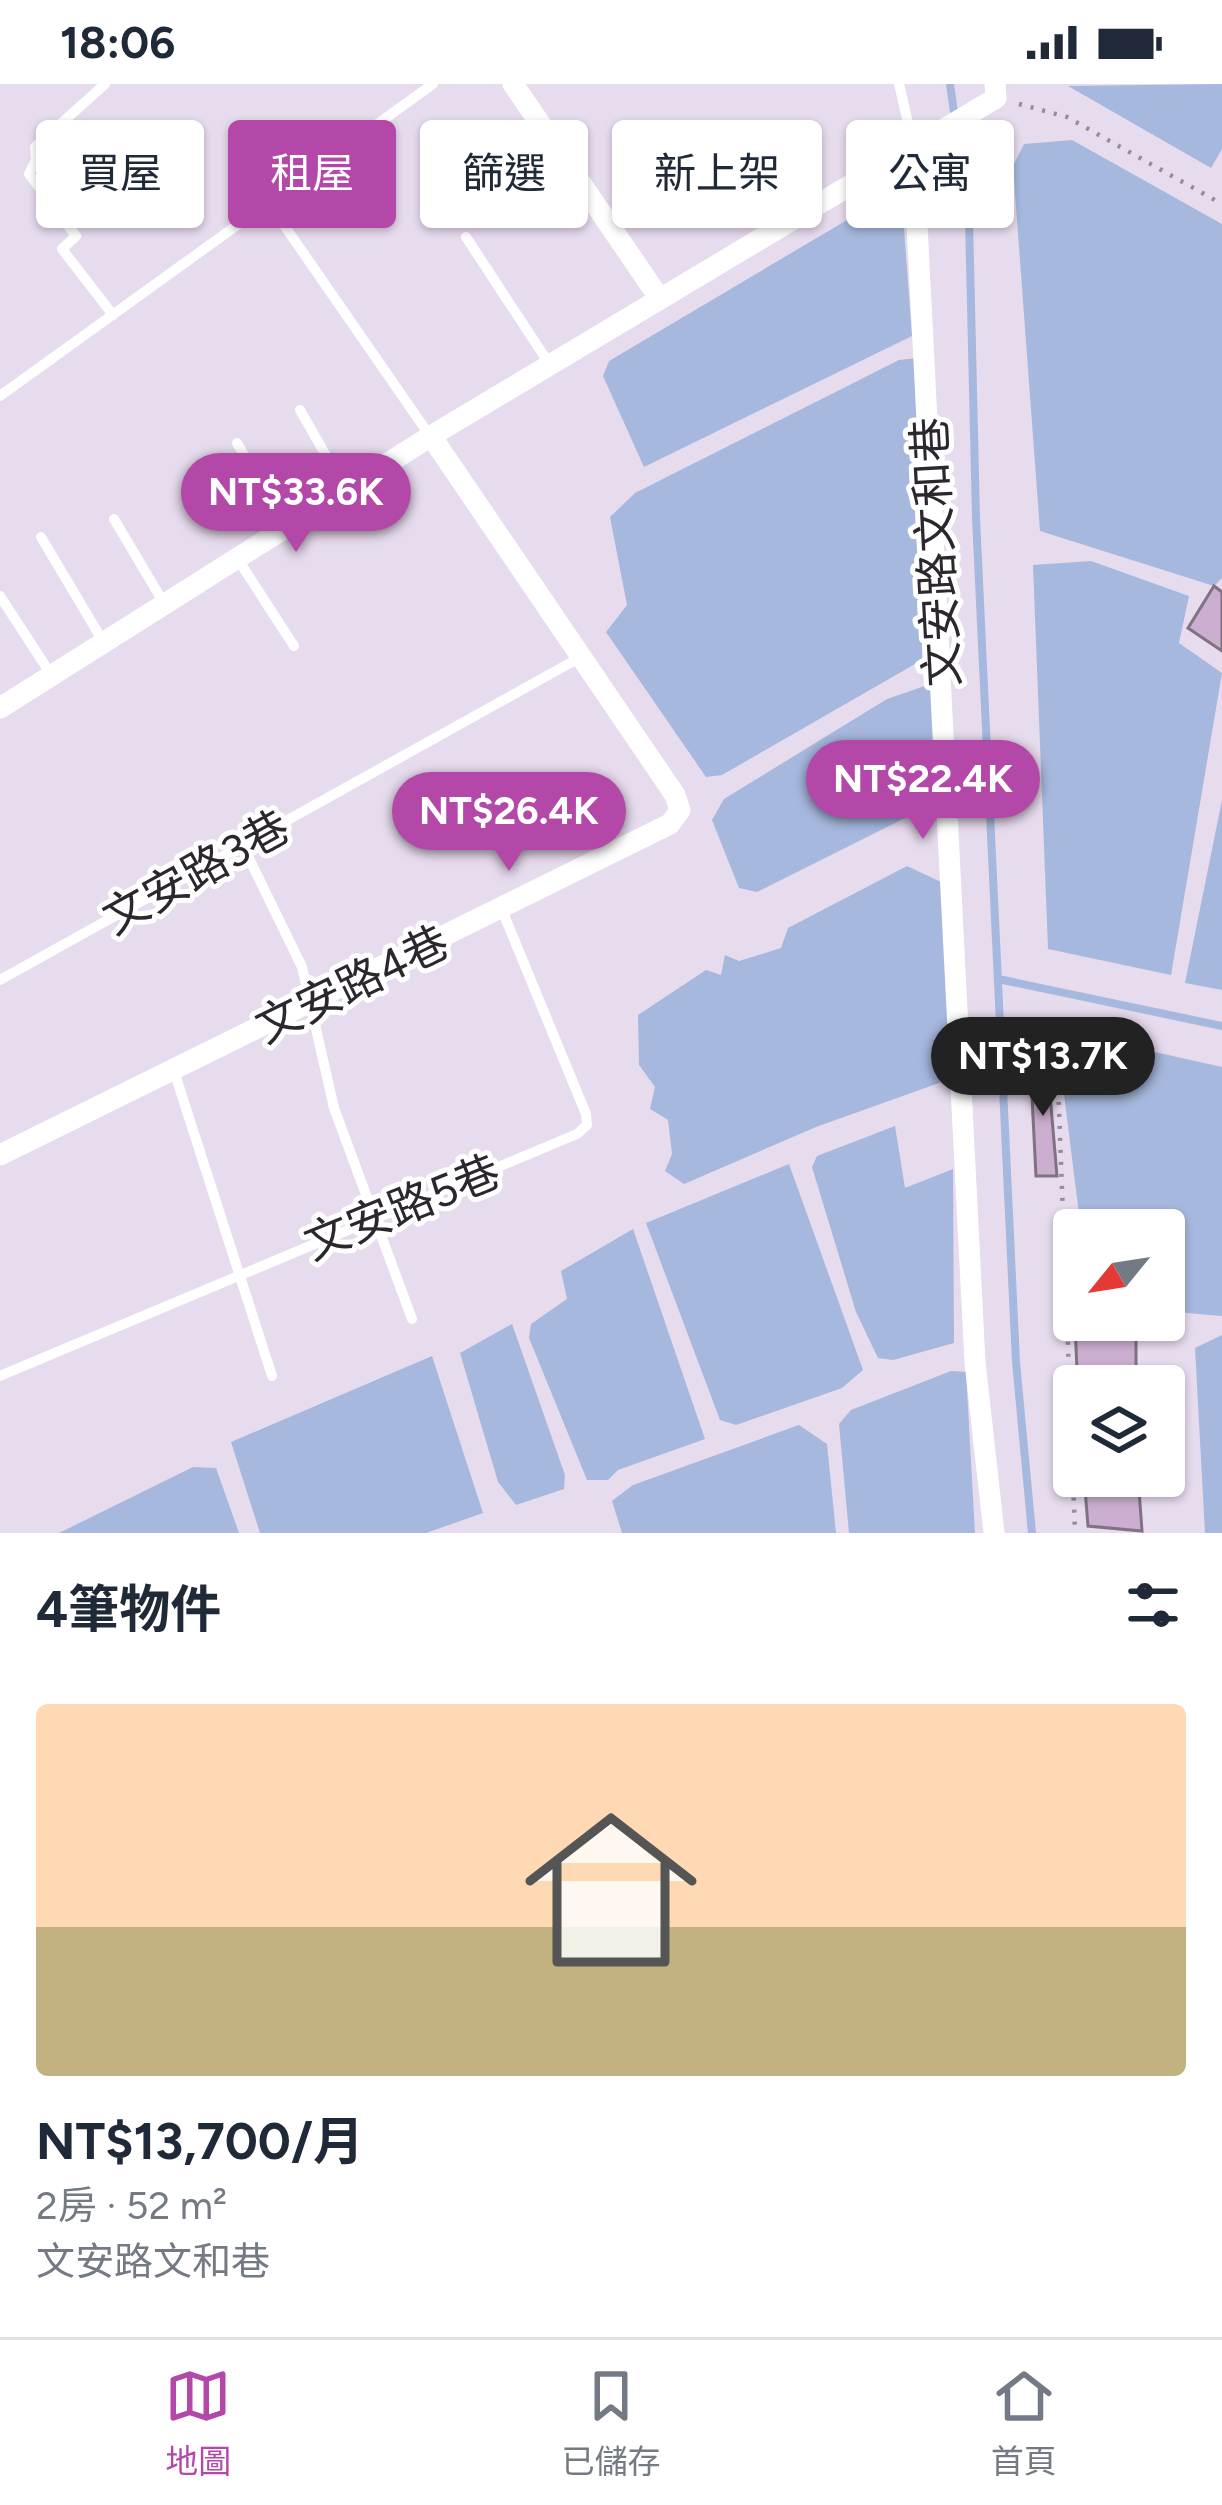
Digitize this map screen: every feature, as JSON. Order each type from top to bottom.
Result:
[{"type":"street","points":[[513,84],[660,298]]},
{"type":"street","points":[[959,120],[996,91]]},
{"type":"street","points":[[0,708],[430,436],[846,187]]},
{"type":"street","name":"文安路文和巷","points":[[927,228],[975,1361],[994,1533]]},
{"type":"street","name":"文安路4巷","points":[[0,1155],[502,910],[670,824],[680,810],[675,794],[430,436]]},
{"type":"lane","points":[[106,84],[35,147],[36,160],[28,174],[76,236],[62,249],[113,315]]},
{"type":"lane","points":[[383,120],[433,84]]},
{"type":"lane","points":[[899,84],[914,120]]},
{"type":"lane","points":[[0,396],[232,228]]},
{"type":"lane","points":[[286,228],[430,436]]},
{"type":"lane","points":[[466,237],[558,361]]},
{"type":"lane","points":[[300,410],[345,489]]},
{"type":"lane","points":[[237,442],[286,527]]},
{"type":"lane","points":[[114,519],[165,605]]},
{"type":"lane","points":[[40,538],[104,643]]},
{"type":"lane","points":[[239,561],[294,646]]},
{"type":"lane","points":[[0,596],[52,676]]},
{"type":"lane","name":"文安路3巷","points":[[0,980],[579,658]]},
{"type":"lane","points":[[243,846],[314,1004],[334,1108],[412,1319]]},
{"type":"lane","name":"文安路5巷","points":[[0,1376],[578,1134],[587,1125],[502,910]]},
{"type":"lane","points":[[174,1071],[272,1376]]},
{"type":"path","points":[[996,91],[1067,117],[1222,204]]},
{"type":"path","points":[[1056,1030],[1076,1533]]},
{"type":"water","points":[[1222,84],[1222,149],[1211,168],[1068,86]]},
{"type":"water","points":[[1072,140],[1222,224],[1222,578],[1214,586],[1040,531],[1014,180],[1014,164],[1024,144]]},
{"type":"water","points":[[846,221],[846,228],[904,228],[912,336],[644,467],[603,376],[609,361]]},
{"type":"water","points":[[917,358],[929,656],[722,775],[706,777],[606,632],[627,605],[610,517],[635,493],[899,360]]},
{"type":"water","points":[[1091,561],[1189,596],[1179,643],[1222,673],[1171,975],[1048,949],[1033,565]]},
{"type":"water","points":[[939,681],[933,804],[757,892],[739,888],[712,820],[724,799],[887,699]]},
{"type":"water","points":[[1222,800],[1222,990],[1185,983]]},
{"type":"water","points":[[907,866],[943,883],[953,1078],[816,1127],[684,1184],[665,1171],[672,1154],[668,1120],[650,1109],[655,1087],[639,1065],[638,1015],[706,970],[721,975],[725,955],[739,961],[781,948],[788,928]]},
{"type":"water","points":[[1056,1030],[1222,1067],[1222,1316],[1185,1313],[1185,1209],[1078,1209]]},
{"type":"water","points":[[895,1126],[905,1188],[953,1169],[954,1343],[893,1360],[878,1358],[856,1312],[812,1167],[817,1156]]},
{"type":"water","points":[[789,1164],[863,1370],[842,1388],[736,1425],[720,1420],[646,1223]]},
{"type":"water","points":[[633,1229],[705,1439],[618,1470],[608,1480],[587,1480],[529,1338],[531,1324],[567,1299],[561,1271]]},
{"type":"water","points":[[512,1324],[565,1475],[564,1489],[516,1505],[498,1482],[460,1353]]},
{"type":"water","points":[[1222,1335],[1222,1533],[1205,1533],[1195,1348]]},
{"type":"water","points":[[432,1356],[483,1513],[426,1533],[260,1533],[231,1442]]},
{"type":"water","points":[[951,1371],[966,1372],[975,1533],[849,1533],[839,1424],[851,1410]]},
{"type":"water","points":[[799,1425],[827,1444],[836,1533],[622,1533],[612,1501],[633,1485]]},
{"type":"water","points":[[193,1467],[216,1468],[239,1533],[59,1533]]},
{"type":"building","points":[[1214,586],[1222,592],[1222,651],[1188,628]]},
{"type":"building","points":[[1030,1057],[1047,1060],[1057,1176],[1036,1176]]},
{"type":"building","points":[[1076,1341],[1136,1341],[1136,1365],[1077,1365]]},
{"type":"building","points":[[1086,1497],[1140,1497],[1142,1531],[1088,1526]]},
{"type":"waterway","points":[[950,84],[969,219],[976,518],[1016,1362],[1032,1533]]},
{"type":"waterway","points":[[998,979],[1222,1026]]}]
